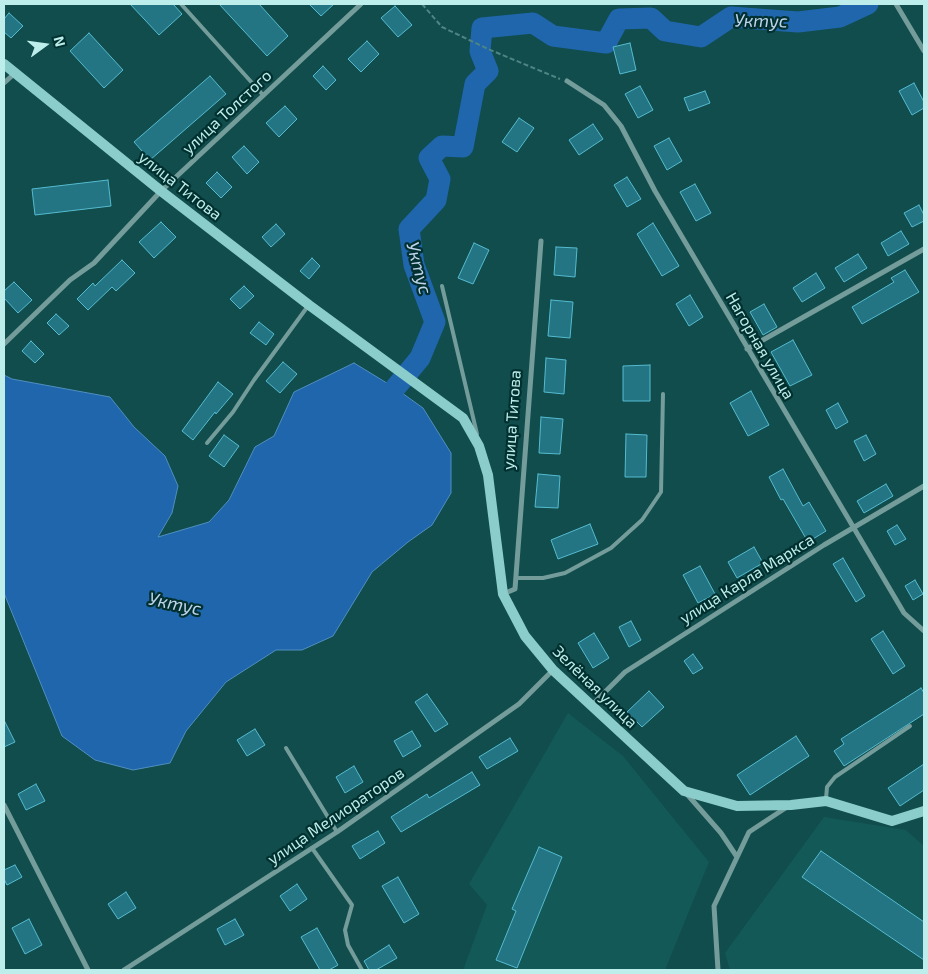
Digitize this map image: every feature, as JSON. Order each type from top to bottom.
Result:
[{"type":"street","name":"улица Толстого","points":[[4,344],[70,280],[94,263],[161,191],[361,4]]},
{"type":"street","points":[[897,6],[924,51]]},
{"type":"street","name":"улица Титова","points":[[4,64],[161,191],[310,305],[463,418]]},
{"type":"street","points":[[4,83],[14,74]]},
{"type":"street","name":"Нагорная улица","points":[[568,82],[604,105],[621,126],[655,191],[853,528],[904,613],[924,631]]},
{"type":"street","name":"улица Титова","points":[[516,578],[541,241]]},
{"type":"street","points":[[747,349],[924,248]]},
{"type":"street","name":"Зелёная улица","points":[[463,418],[480,446],[488,475],[503,594],[525,636],[553,670],[684,791]]},
{"type":"street","name":"улица Карла Маркса","points":[[592,705],[624,672],[853,528],[924,486]]},
{"type":"street","points":[[503,594],[515,589],[516,578]]},
{"type":"street","name":"улица Мелиораторов","points":[[124,970],[337,832],[519,704],[553,670]]},
{"type":"street","points":[[684,791],[737,806],[826,802],[892,821],[924,811]]},
{"type":"street","points":[[684,791],[721,833],[737,857]]},
{"type":"street","points":[[4,805],[88,970]]},
{"type":"street","points":[[718,970],[714,906],[749,832],[791,805]]},
{"type":"lane","points":[[181,4],[263,95]]},
{"type":"lane","points":[[442,286],[480,446]]},
{"type":"lane","points":[[207,443],[233,412],[254,380],[310,305]]},
{"type":"lane","points":[[516,578],[544,578],[565,573],[611,548],[642,520],[661,492],[664,394]]},
{"type":"lane","points":[[826,802],[827,787],[835,777],[910,726]]},
{"type":"lane","points":[[286,748],[337,832]]},
{"type":"lane","points":[[312,848],[352,905],[345,930],[348,945],[362,970]]},
{"type":"path","points":[[422,4],[442,27],[460,37],[568,82]]},
{"type":"shaded area","points":[[568,713],[623,756],[709,862],[665,970],[463,970],[487,905],[469,884]]},
{"type":"shaded area","points":[[824,817],[906,830],[924,846],[924,970],[730,970],[725,953]]},
{"type":"water","points":[[354,363],[423,408],[451,453],[451,493],[432,525],[372,572],[333,636],[302,650],[276,650],[226,682],[186,731],[170,763],[133,770],[95,760],[62,736],[4,593],[4,375],[12,379],[110,397],[134,427],[165,456],[178,486],[172,513],[158,537],[209,522],[229,500],[255,447],[274,436],[294,392]]},
{"type":"building","points":[[130,4],[173,4],[182,14],[159,35]]},
{"type":"building","points":[[219,4],[259,4],[288,36],[267,56]]},
{"type":"building","points":[[309,4],[334,4],[321,16]]},
{"type":"building","points":[[395,6],[412,25],[398,37],[381,18]]},
{"type":"building","points":[[9,13],[23,26],[11,38],[4,32],[4,19]]},
{"type":"building","points":[[89,33],[123,70],[104,88],[70,51]]},
{"type":"building","points":[[367,41],[379,54],[361,72],[348,59]]},
{"type":"building","points":[[630,43],[636,70],[620,74],[613,47]]},
{"type":"building","points":[[323,66],[336,80],[326,90],[313,76]]},
{"type":"building","points":[[210,76],[226,94],[150,160],[134,142]]},
{"type":"building","points":[[914,83],[924,102],[924,108],[912,115],[899,91]]},
{"type":"building","points":[[640,86],[653,110],[638,118],[625,94]]},
{"type":"building","points":[[705,91],[710,103],[689,111],[684,98]]},
{"type":"building","points":[[285,106],[297,119],[279,137],[266,123]]},
{"type":"building","points":[[519,118],[534,128],[517,152],[502,142]]},
{"type":"building","points":[[593,124],[603,139],[579,155],[569,140]]},
{"type":"building","points":[[669,138],[682,161],[667,170],[654,146]]},
{"type":"building","points":[[244,146],[259,162],[247,174],[232,157]]},
{"type":"building","points":[[217,172],[232,187],[221,198],[206,183]]},
{"type":"building","points":[[627,177],[641,199],[627,207],[614,185]]},
{"type":"building","points":[[108,180],[111,206],[35,215],[32,189]]},
{"type":"building","points":[[695,184],[711,213],[696,221],[680,192]]},
{"type":"building","points":[[919,205],[924,215],[924,221],[912,227],[904,213]]},
{"type":"building","points":[[161,222],[176,237],[154,258],[139,242]]},
{"type":"building","points":[[653,223],[679,266],[662,276],[637,234]]},
{"type":"building","points":[[276,224],[285,234],[271,247],[262,237]]},
{"type":"building","points":[[901,231],[909,244],[888,256],[881,243]]},
{"type":"building","points":[[474,243],[489,250],[473,284],[458,278]]},
{"type":"building","points":[[556,247],[577,248],[575,277],[554,275]]},
{"type":"building","points":[[858,254],[867,268],[844,282],[835,268]]},
{"type":"building","points":[[312,258],[320,266],[309,279],[300,271]]},
{"type":"building","points":[[122,260],[135,273],[116,291],[112,287],[88,310],[77,299],[93,283],[95,286]]},
{"type":"building","points":[[905,270],[919,292],[862,324],[852,307],[894,282],[891,278]]},
{"type":"building","points":[[816,273],[825,288],[802,302],[793,288]]},
{"type":"building","points":[[14,282],[32,300],[18,313],[4,298],[4,291]]},
{"type":"building","points":[[244,286],[254,296],[240,309],[230,299]]},
{"type":"building","points":[[690,295],[703,317],[689,326],[676,304]]},
{"type":"building","points":[[551,300],[573,302],[570,338],[548,336]]},
{"type":"building","points":[[764,304],[777,327],[763,335],[750,312]]},
{"type":"building","points":[[56,314],[69,326],[59,335],[47,323]]},
{"type":"building","points":[[259,322],[274,334],[266,345],[250,333]]},
{"type":"building","points":[[793,340],[812,375],[790,386],[771,352]]},
{"type":"building","points":[[31,341],[44,354],[35,363],[22,351]]},
{"type":"building","points":[[546,358],[566,360],[564,394],[544,392]]},
{"type":"building","points":[[283,362],[297,374],[280,393],[266,381]]},
{"type":"building","points":[[650,365],[650,401],[623,401],[623,366]]},
{"type":"building","points":[[218,382],[233,394],[216,414],[215,412],[193,440],[182,431]]},
{"type":"building","points":[[751,391],[769,425],[748,436],[730,403]]},
{"type":"building","points":[[838,403],[848,422],[836,429],[826,410]]},
{"type":"building","points":[[541,417],[563,419],[560,454],[539,453]]},
{"type":"building","points":[[626,434],[647,435],[646,477],[625,477]]},
{"type":"building","points":[[224,435],[239,446],[224,467],[209,456]]},
{"type":"building","points":[[866,435],[876,454],[864,461],[854,441]]},
{"type":"building","points":[[783,469],[803,506],[809,502],[826,531],[808,542],[783,499],[781,500],[769,477]]},
{"type":"building","points":[[538,474],[560,476],[558,508],[535,507]]},
{"type":"building","points":[[886,484],[893,496],[864,513],[857,501]]},
{"type":"building","points":[[590,524],[598,544],[558,559],[551,540]]},
{"type":"building","points":[[897,525],[906,539],[895,545],[887,531]]},
{"type":"building","points":[[754,547],[763,563],[737,578],[728,562]]},
{"type":"building","points":[[843,558],[865,596],[856,602],[833,564]]},
{"type":"building","points":[[700,566],[715,594],[698,603],[683,575]]},
{"type":"building","points":[[915,580],[923,594],[913,600],[905,586]]},
{"type":"building","points":[[631,621],[641,640],[629,647],[619,627]]},
{"type":"building","points":[[883,631],[905,666],[893,674],[871,639]]},
{"type":"building","points":[[594,633],[609,658],[593,668],[578,643]]},
{"type":"building","points":[[693,654],[703,668],[693,674],[684,661]]},
{"type":"building","points":[[921,688],[924,693],[924,714],[844,766],[834,751],[844,744],[841,739]]},
{"type":"building","points":[[649,691],[664,707],[642,727],[627,712]]},
{"type":"building","points":[[427,694],[448,724],[435,732],[415,702]]},
{"type":"building","points":[[4,720],[15,742],[4,747]]},
{"type":"building","points":[[255,729],[265,745],[247,756],[237,740]]},
{"type":"building","points":[[412,731],[421,746],[403,757],[394,741]]},
{"type":"building","points":[[796,736],[809,756],[750,795],[737,775]]},
{"type":"building","points":[[510,738],[518,751],[487,769],[479,757]]},
{"type":"building","points":[[924,764],[924,790],[900,806],[888,788]]},
{"type":"building","points":[[354,766],[363,782],[345,793],[336,777]]},
{"type":"building","points":[[472,772],[480,785],[401,832],[391,817],[427,794],[429,798]]},
{"type":"building","points":[[36,784],[45,801],[26,810],[18,794]]},
{"type":"building","points":[[378,831],[385,843],[360,859],[352,846]]},
{"type":"building","points":[[539,847],[562,857],[517,968],[496,960],[516,911],[512,909]]},
{"type":"building","points":[[821,851],[924,922],[924,960],[802,877]]},
{"type":"building","points":[[15,865],[22,877],[7,885],[4,879],[4,870]]},
{"type":"building","points":[[398,877],[419,914],[404,923],[382,886]]},
{"type":"building","points":[[297,884],[307,899],[290,911],[280,896]]},
{"type":"building","points":[[126,892],[136,908],[118,919],[108,904]]},
{"type":"building","points":[[29,919],[42,945],[25,954],[12,928]]},
{"type":"building","points":[[235,919],[244,935],[225,945],[217,929]]},
{"type":"building","points":[[317,928],[338,965],[329,970],[320,970],[301,937]]},
{"type":"building","points":[[389,945],[397,958],[376,970],[369,970],[364,961]]},
{"type":"waterway","name":"Уктус","points":[[377,410],[420,358],[435,322],[414,265],[409,229],[436,200],[440,179],[429,158],[442,146],[463,147],[475,84],[488,71],[480,51],[482,28],[533,23],[553,36],[606,43],[619,19],[651,18],[665,31],[701,37],[731,17],[798,22],[840,17],[868,4]]}]
